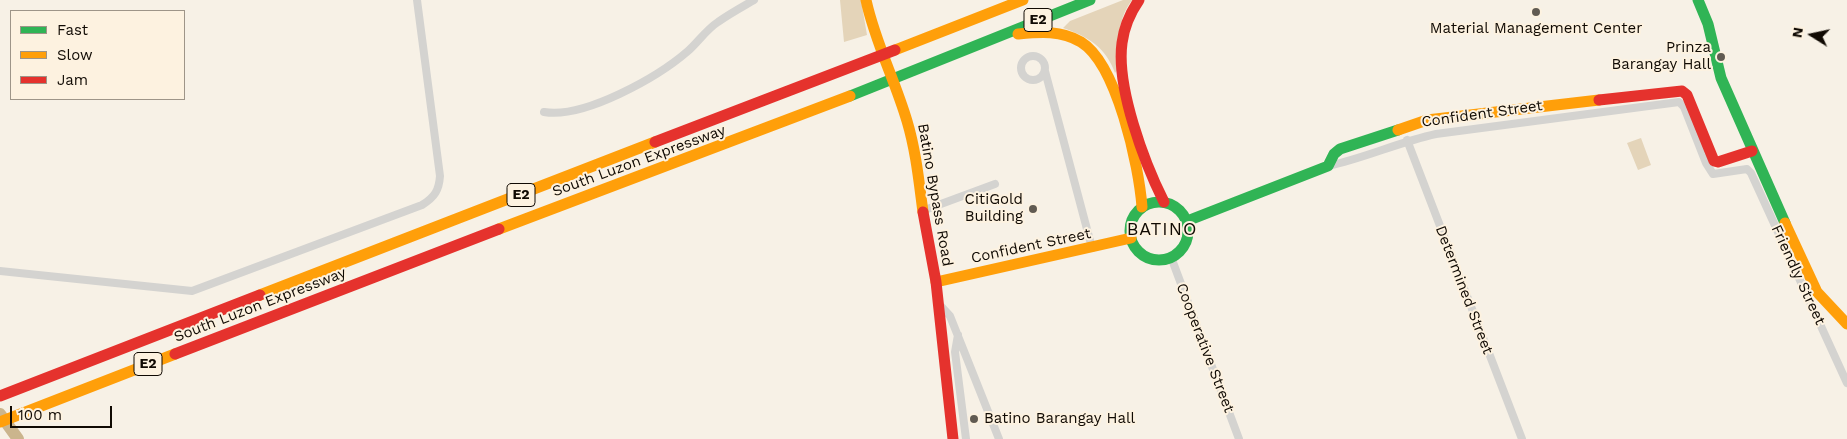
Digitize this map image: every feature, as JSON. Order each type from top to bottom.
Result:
[{"type":"main road","name":"Batino Bypass Road","points":[[866,0],[876,38],[900,102],[913,144],[922,211],[939,304],[953,439]]},
{"type":"main road","name":"South Luzon Expressway","points":[[0,396],[1023,0]]},
{"type":"main road","name":"South Luzon Expressway","points":[[0,422],[445,248],[810,112],[1090,0]]},
{"type":"main road","points":[[1139,0],[1126,22],[1122,37],[1123,73],[1152,181],[1164,202]]},
{"type":"main road","points":[[1698,0],[1708,24],[1721,78],[1752,151],[1817,292],[1847,324]]},
{"type":"main road","points":[[985,41],[1034,32],[1050,32],[1079,40],[1094,51],[1106,66],[1118,99],[1141,183],[1142,207]]},
{"type":"main road","points":[[1328,166],[1334,154],[1340,149],[1418,122],[1679,90],[1688,95],[1714,161],[1718,162],[1752,151]]},
{"type":"main road","name":"Confident Street","points":[[1186,220],[1328,166]]},
{"type":"main road","points":[[1156,202],[1164,202],[1178,208],[1186,220],[1187,238],[1184,246],[1171,257],[1159,260],[1147,257],[1137,249],[1131,238],[1132,221],[1142,207],[1156,202]]},
{"type":"main road","name":"Confident Street","points":[[936,282],[1131,238]]},
{"type":"street","points":[[0,271],[171,290],[198,290],[422,205],[433,198],[439,188],[440,176],[417,0]]},
{"type":"street","points":[[544,112],[556,114],[576,112],[613,98],[687,52],[716,23],[754,0]]},
{"type":"street","points":[[1045,71],[1092,248]]},
{"type":"street","name":"Confident Street","points":[[1328,166],[1348,162],[1407,140],[1436,134],[1680,102],[1684,107],[1706,163],[1713,174],[1747,169]]},
{"type":"street","name":"Determined Street","points":[[1407,140],[1522,439]]},
{"type":"street","name":"Friendly Street","points":[[1747,169],[1751,173],[1847,383]]},
{"type":"street","points":[[922,211],[995,184]]},
{"type":"street","name":"Cooperative Street","points":[[1171,257],[1239,439]]},
{"type":"street","points":[[939,304],[950,316],[999,439]]},
{"type":"street","points":[[958,335],[954,352],[966,439]]},
{"type":"shaded area","points":[[840,0],[861,0],[867,35],[844,42]]},
{"type":"shaded area","points":[[1123,0],[1132,0],[1123,16],[1121,24],[1118,69],[1115,73],[1101,49],[1088,39],[1063,28],[1070,21]]},
{"type":"shaded area","points":[[1641,138],[1651,165],[1638,170],[1627,143]]},
{"type":"waterway","points":[[0,414],[18,439]]},
{"type":"traffic: fast","points":[[850,96],[1090,0]]},
{"type":"traffic: fast","points":[[1698,0],[1708,24],[1721,78],[1785,223]]},
{"type":"traffic: fast","points":[[1187,221],[1328,166],[1334,154],[1340,149],[1398,130]]},
{"type":"traffic: fast","points":[[1159,202],[1170,204],[1183,215],[1188,231],[1186,242],[1175,255],[1159,260],[1148,258],[1135,247],[1130,231],[1132,220],[1143,207],[1159,202]]},
{"type":"traffic: slow","points":[[866,0],[910,132],[923,212]]},
{"type":"traffic: slow","points":[[895,50],[1023,0]]},
{"type":"traffic: slow","points":[[1018,34],[1042,32],[1066,35],[1081,42],[1094,54],[1105,71],[1124,117],[1136,167],[1142,207]]},
{"type":"traffic: slow","points":[[499,229],[850,96]]},
{"type":"traffic: slow","points":[[1398,130],[1427,120],[1599,100]]},
{"type":"traffic: slow","points":[[260,295],[655,142]]},
{"type":"traffic: slow","points":[[1785,223],[1817,292],[1847,324]]},
{"type":"traffic: slow","points":[[936,282],[1131,238]]},
{"type":"traffic: slow","points":[[0,422],[175,354]]},
{"type":"traffic: jam","points":[[1139,0],[1124,31],[1121,61],[1123,81],[1140,146],[1164,202]]},
{"type":"traffic: jam","points":[[655,142],[895,50]]},
{"type":"traffic: jam","points":[[1599,100],[1682,91],[1687,95],[1714,161],[1718,162],[1752,151]]},
{"type":"traffic: jam","points":[[923,212],[936,282],[953,439]]},
{"type":"traffic: jam","points":[[175,354],[499,229]]},
{"type":"traffic: jam","points":[[0,396],[260,295]]},
{"type":"place","name":"Material Management Center","points":[[1536,12]]},
{"type":"place","name":"Prinza Barangay Hall","points":[[1721,57]]},
{"type":"place","name":"CitiGold Building","points":[[1033,209]]},
{"type":"place","name":"Batino Barangay Hall","points":[[974,419]]},
{"type":"district","name":"BATINO","points":[[1162,230]]}]
